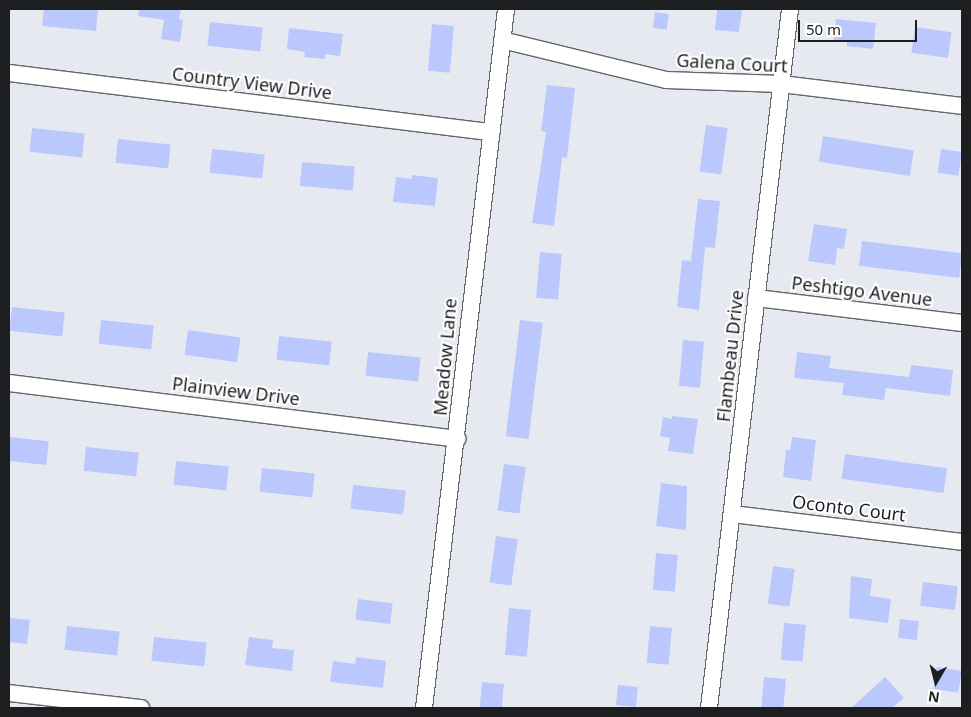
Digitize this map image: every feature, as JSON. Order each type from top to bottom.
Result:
[{"type":"street","name":"Meadow Lane","points":[[424,708],[458,439],[506,9]]},
{"type":"street","name":"Flambeau Drive","points":[[709,708],[790,9]]},
{"type":"street","name":"Galena Court","points":[[502,40],[666,80],[781,84],[962,106]]},
{"type":"street","name":"Country View Drive","points":[[9,73],[491,132]]},
{"type":"street","name":"Peshtigo Avenue","points":[[756,298],[962,323]]},
{"type":"street","name":"Plainview Drive","points":[[9,383],[458,439]]},
{"type":"street","name":"Oconto Court","points":[[732,514],[962,542]]},
{"type":"street","points":[[9,693],[141,708]]},
{"type":"building","points":[[44,9],[98,9],[96,31],[42,26]]},
{"type":"building","points":[[139,9],[181,9],[179,19],[183,20],[180,42],[161,39],[164,20],[138,16]]},
{"type":"building","points":[[717,9],[742,9],[739,32],[715,30]]},
{"type":"building","points":[[655,12],[669,14],[667,30],[653,28]]},
{"type":"building","points":[[836,19],[876,23],[873,49],[847,46],[847,42],[834,40]]},
{"type":"building","points":[[210,22],[263,28],[260,51],[207,46]]},
{"type":"building","points":[[432,24],[454,26],[450,73],[428,71]]},
{"type":"building","points":[[915,27],[952,32],[948,58],[911,53]]},
{"type":"building","points":[[289,28],[343,34],[340,56],[325,54],[325,59],[304,57],[305,52],[287,49]]},
{"type":"building","points":[[547,85],[575,88],[567,158],[562,157],[554,226],[532,223],[546,132],[541,131]]},
{"type":"building","points":[[706,125],[728,128],[721,175],[699,172]]},
{"type":"building","points":[[32,128],[85,134],[82,157],[29,152]]},
{"type":"building","points":[[823,136],[914,150],[910,176],[819,162]]},
{"type":"building","points":[[118,139],[171,145],[168,168],[115,163]]},
{"type":"building","points":[[212,149],[265,155],[262,178],[209,173]]},
{"type":"building","points":[[941,149],[962,152],[958,176],[938,173]]},
{"type":"building","points":[[302,162],[355,167],[353,191],[300,186]]},
{"type":"building","points":[[412,175],[438,178],[435,206],[393,202],[396,177],[412,179]]},
{"type":"building","points":[[698,199],[720,201],[715,248],[705,247],[699,310],[677,307],[682,260],[691,261]]},
{"type":"building","points":[[814,224],[847,229],[844,249],[837,248],[835,265],[808,261]]},
{"type":"building","points":[[862,241],[962,253],[959,278],[859,266]]},
{"type":"building","points":[[540,252],[562,254],[558,300],[536,298]]},
{"type":"building","points":[[12,307],[65,313],[62,336],[9,331]]},
{"type":"building","points":[[101,320],[154,326],[151,349],[98,344]]},
{"type":"building","points":[[520,320],[543,323],[529,439],[506,436]]},
{"type":"building","points":[[188,330],[240,337],[237,362],[185,355]]},
{"type":"building","points":[[279,336],[332,342],[329,365],[276,360]]},
{"type":"building","points":[[683,340],[704,342],[700,388],[679,386]]},
{"type":"building","points":[[368,352],[421,358],[418,381],[365,376]]},
{"type":"building","points":[[797,352],[831,356],[829,368],[909,377],[911,365],[953,370],[950,396],[886,388],[884,400],[842,395],[844,383],[794,378]]},
{"type":"building","points":[[672,416],[698,419],[693,454],[668,451],[670,438],[660,436],[663,417],[672,419]]},
{"type":"building","points":[[9,437],[49,441],[46,465],[9,461]]},
{"type":"building","points":[[792,437],[816,440],[811,481],[783,477],[786,450],[790,450]]},
{"type":"building","points":[[86,447],[139,453],[136,476],[83,471]]},
{"type":"building","points":[[845,454],[947,468],[944,493],[842,479]]},
{"type":"building","points":[[176,461],[229,467],[226,490],[173,485]]},
{"type":"building","points":[[504,464],[526,467],[519,514],[497,511]]},
{"type":"building","points":[[262,468],[315,474],[312,497],[259,492]]},
{"type":"building","points":[[661,483],[687,486],[686,530],[656,526]]},
{"type":"building","points":[[353,485],[406,491],[403,514],[350,509]]},
{"type":"building","points":[[496,536],[518,539],[511,586],[489,583]]},
{"type":"building","points":[[656,553],[678,555],[675,592],[653,590]]},
{"type":"building","points":[[773,566],[795,569],[789,607],[768,604]]},
{"type":"building","points":[[851,576],[872,579],[870,596],[891,599],[888,623],[849,618]]},
{"type":"building","points":[[923,582],[958,586],[955,610],[920,606]]},
{"type":"building","points":[[358,599],[393,603],[390,624],[355,620]]},
{"type":"building","points":[[509,608],[531,610],[527,657],[505,655]]},
{"type":"building","points":[[9,618],[30,620],[27,644],[9,642]]},
{"type":"building","points":[[900,619],[919,621],[917,640],[898,638]]},
{"type":"building","points":[[784,623],[806,625],[803,662],[781,660]]},
{"type":"building","points":[[67,626],[120,632],[117,655],[64,650]]},
{"type":"building","points":[[650,626],[672,628],[669,665],[647,663]]},
{"type":"building","points":[[154,637],[207,643],[204,666],[151,661]]},
{"type":"building","points":[[249,637],[273,640],[272,648],[294,650],[292,671],[245,665]]},
{"type":"building","points":[[356,657],[386,661],[383,688],[330,682],[333,661],[355,664]]},
{"type":"building","points":[[937,667],[962,671],[958,693],[934,689]]},
{"type":"building","points":[[764,677],[786,679],[783,708],[761,708]]},
{"type":"building","points":[[885,677],[904,698],[892,708],[851,708]]},
{"type":"building","points":[[482,682],[504,684],[502,708],[480,708]]},
{"type":"building","points":[[618,685],[638,687],[636,707],[616,705]]}]
